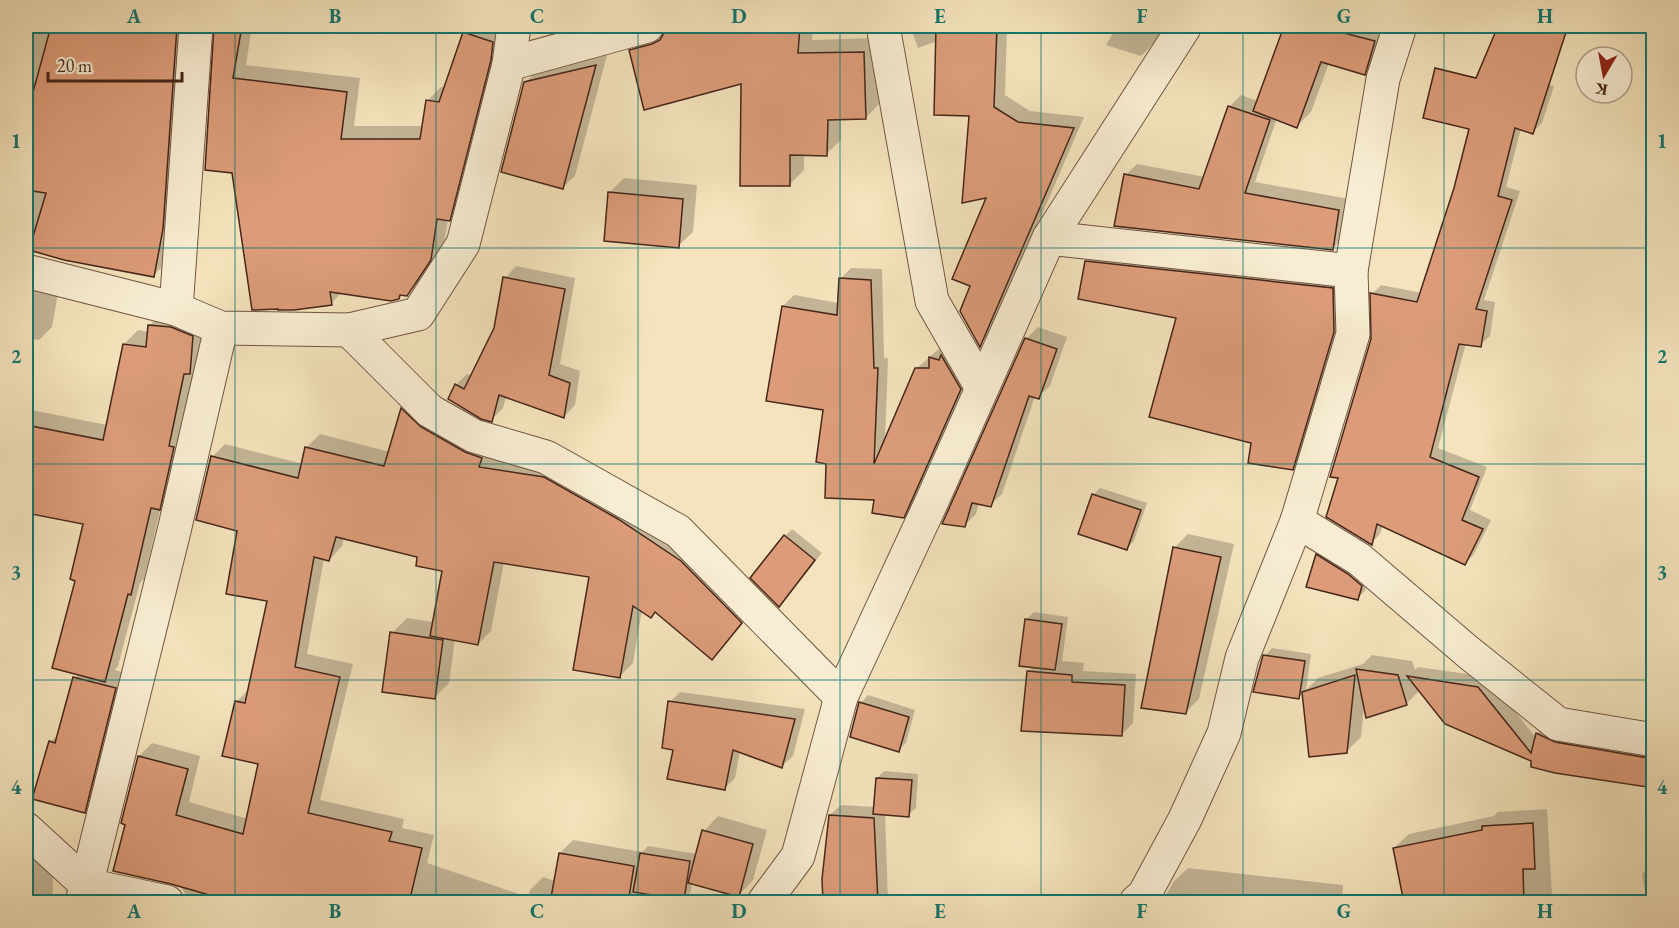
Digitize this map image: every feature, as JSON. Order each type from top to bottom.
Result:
[{"type":"street","points":[[176,309],[196,26]]},
{"type":"street","points":[[26,271],[176,309],[221,328],[349,330],[418,314],[463,244],[509,64],[514,26]]},
{"type":"street","points":[[509,64],[647,26]]},
{"type":"street","points":[[883,26],[932,301],[982,388]]},
{"type":"street","points":[[764,903],[798,856],[841,697],[927,512],[1049,238],[1185,26]]},
{"type":"street","points":[[1136,903],[1144,895],[1185,819],[1224,733],[1242,658],[1297,521],[1353,334],[1352,271],[1383,80],[1400,26]]},
{"type":"street","points":[[1049,238],[1352,271]]},
{"type":"street","points":[[85,894],[221,328]]},
{"type":"street","points":[[349,330],[430,411],[474,436],[546,457],[678,531],[841,697]]},
{"type":"street","points":[[1297,521],[1359,559],[1468,652],[1558,724],[1653,740]]},
{"type":"street","points":[[26,829],[85,894],[167,903]]},
{"type":"building","points":[[51,26],[177,26],[163,229],[154,277],[64,260],[29,250],[46,193],[26,190],[26,118]]},
{"type":"building","points":[[214,26],[242,26],[233,78],[347,92],[341,139],[420,139],[426,100],[439,102],[463,32],[493,42],[491,60],[450,221],[437,219],[431,260],[407,296],[400,295],[399,299],[391,301],[330,292],[332,305],[294,310],[252,310],[232,173],[205,170]]},
{"type":"building","points":[[665,26],[800,26],[798,53],[864,52],[866,119],[828,120],[827,156],[790,155],[790,186],[740,186],[741,84],[644,110],[629,50],[660,40]]},
{"type":"building","points":[[936,26],[997,26],[994,107],[1018,122],[1074,128],[980,347],[960,311],[970,286],[952,279],[986,198],[962,203],[969,116],[934,115]]},
{"type":"building","points":[[1284,26],[1317,26],[1375,41],[1365,75],[1321,62],[1297,128],[1253,111]]},
{"type":"building","points":[[1498,26],[1568,26],[1533,134],[1515,128],[1498,196],[1512,200],[1476,309],[1487,311],[1481,347],[1459,344],[1430,457],[1479,477],[1462,520],[1483,529],[1465,565],[1377,524],[1372,545],[1326,517],[1338,478],[1330,477],[1371,339],[1370,293],[1417,302],[1454,188],[1469,129],[1423,118],[1435,68],[1476,78]]},
{"type":"building","points":[[596,65],[563,189],[501,172],[524,82]]},
{"type":"building","points":[[1228,106],[1270,120],[1245,193],[1339,210],[1333,250],[1114,226],[1124,174],[1199,189]]},
{"type":"building","points":[[608,192],[683,199],[679,248],[604,241]]},
{"type":"building","points":[[1085,261],[1333,288],[1334,332],[1293,470],[1248,463],[1251,443],[1149,417],[1176,318],[1078,299]]},
{"type":"building","points":[[503,277],[565,289],[549,375],[570,383],[564,418],[499,395],[492,422],[481,419],[448,399],[455,384],[464,389],[494,328]]},
{"type":"building","points":[[839,278],[871,280],[874,368],[878,368],[874,464],[915,368],[929,368],[929,357],[939,360],[941,355],[961,389],[904,518],[872,513],[874,500],[825,498],[826,464],[816,462],[823,410],[766,401],[782,306],[837,315]]},
{"type":"building","points":[[148,325],[171,327],[193,336],[190,374],[184,374],[169,446],[174,447],[160,510],[151,508],[131,595],[128,594],[105,682],[52,668],[75,581],[70,579],[83,524],[26,513],[26,425],[103,440],[123,344],[146,347]]},
{"type":"building","points":[[1025,338],[1057,349],[1039,399],[1029,396],[991,507],[972,503],[965,527],[942,524]]},
{"type":"building","points":[[401,408],[421,427],[465,452],[482,458],[479,467],[544,477],[618,519],[681,561],[742,623],[712,660],[655,612],[651,618],[633,606],[620,678],[573,670],[589,577],[494,562],[478,645],[430,636],[442,571],[416,566],[417,557],[336,537],[329,561],[314,557],[295,667],[340,677],[308,813],[392,832],[389,841],[422,848],[409,903],[237,903],[171,884],[113,871],[125,825],[121,823],[138,756],[188,769],[176,815],[243,834],[258,764],[222,756],[235,701],[245,703],[267,601],[226,594],[237,531],[196,520],[211,456],[298,478],[305,447],[384,466]]},
{"type":"building","points":[[1092,494],[1141,510],[1127,550],[1078,534]]},
{"type":"building","points":[[784,535],[815,560],[779,607],[750,578]]},
{"type":"building","points":[[1173,547],[1221,557],[1186,714],[1141,708]]},
{"type":"building","points":[[1316,554],[1348,574],[1362,586],[1358,600],[1306,587]]},
{"type":"building","points":[[1025,619],[1062,624],[1055,670],[1019,666]]},
{"type":"building","points":[[390,632],[443,640],[435,699],[382,692]]},
{"type":"building","points":[[1263,655],[1305,661],[1299,699],[1253,692]]},
{"type":"building","points":[[1356,669],[1398,675],[1407,705],[1366,718]]},
{"type":"building","points":[[1027,671],[1072,675],[1072,682],[1125,685],[1122,736],[1021,731]]},
{"type":"building","points":[[1355,675],[1347,753],[1309,757],[1302,692]]},
{"type":"building","points":[[1407,676],[1478,687],[1531,753],[1536,733],[1555,742],[1648,758],[1648,763],[1652,764],[1647,787],[1555,773],[1531,767],[1531,761],[1445,724]]},
{"type":"building","points":[[73,677],[116,688],[85,813],[32,799],[49,741],[55,743]]},
{"type":"building","points":[[668,701],[795,719],[782,768],[733,750],[725,790],[667,779],[673,750],[662,748]]},
{"type":"building","points":[[859,702],[909,717],[899,752],[850,737]]},
{"type":"building","points":[[876,778],[912,780],[909,817],[873,814]]},
{"type":"building","points":[[829,815],[874,818],[878,903],[823,903],[822,879]]},
{"type":"building","points":[[1533,823],[1535,869],[1523,869],[1524,903],[1404,903],[1393,848],[1482,830],[1482,826]]},
{"type":"building","points":[[702,830],[753,844],[739,897],[688,883]]},
{"type":"building","points":[[559,853],[634,866],[628,903],[550,903]]},
{"type":"building","points":[[640,853],[690,861],[684,900],[633,892]]}]
